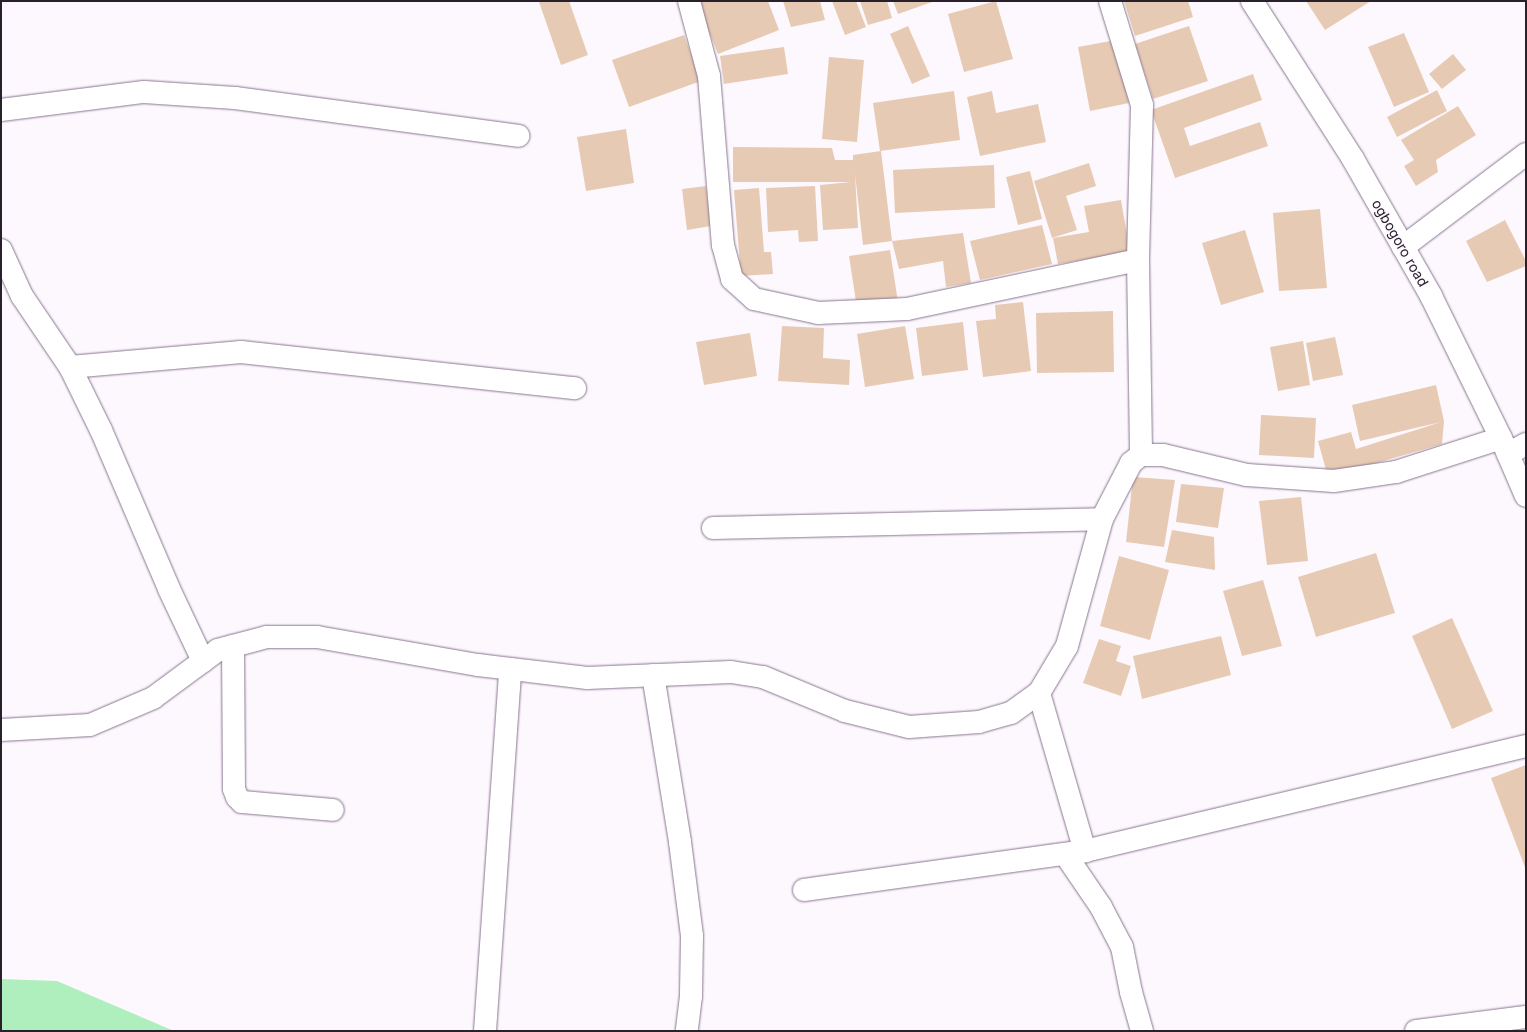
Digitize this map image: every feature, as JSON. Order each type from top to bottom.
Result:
[{"type":"street","points":[[689,1],[709,76],[723,245],[732,279],[754,298],[818,313],[907,309],[1138,260]]},
{"type":"street","points":[[1110,1],[1142,105],[1138,260],[1142,455]]},
{"type":"street","name":"ogbogoro road","points":[[1252,1],[1353,159],[1431,296],[1512,445],[1526,496]]},
{"type":"street","points":[[1,110],[144,92],[235,98],[518,136]]},
{"type":"street","points":[[1403,247],[1526,154]]},
{"type":"street","points":[[1,250],[22,296],[70,367],[101,430],[169,589],[203,661]]},
{"type":"street","points":[[70,367],[241,352],[575,388]]},
{"type":"street","points":[[1,730],[90,725],[153,698],[218,650],[268,637],[317,637],[478,665],[587,678],[731,672],[763,677],[845,711],[909,727],[979,722],[1011,713],[1039,693],[1067,646],[1102,519],[1131,463],[1142,455],[1163,455],[1247,474],[1334,481],[1396,472],[1512,445]]},
{"type":"street","points":[[713,528],[1102,519]]},
{"type":"street","points":[[233,646],[234,789],[236,797],[242,802],[333,810]]},
{"type":"street","points":[[484,1031],[510,669]]},
{"type":"street","points":[[653,676],[680,842],[692,936],[691,996],[688,1031]]},
{"type":"street","points":[[1039,693],[1075,852],[1122,947],[1131,992],[1142,1031]]},
{"type":"street","points":[[804,890],[1075,852],[1526,746]]},
{"type":"street","points":[[1416,1031],[1526,1017]]},
{"type":"green space","points":[[1,979],[57,981],[174,1031],[1,1031]]},
{"type":"building","points":[[569,1],[588,55],[561,65],[539,2]]},
{"type":"building","points":[[705,1],[768,1],[779,30],[718,54],[698,4]]},
{"type":"building","points":[[783,1],[820,1],[825,20],[791,27]]},
{"type":"building","points":[[832,1],[856,1],[866,27],[845,35]]},
{"type":"building","points":[[860,1],[887,1],[892,18],[868,25]]},
{"type":"building","points":[[893,1],[935,1],[898,14]]},
{"type":"building","points":[[996,1],[1013,59],[964,72],[948,14]]},
{"type":"building","points":[[1124,1],[1188,1],[1193,17],[1135,36]]},
{"type":"building","points":[[1306,1],[1371,1],[1325,30]]},
{"type":"building","points":[[908,26],[930,76],[912,84],[890,34]]},
{"type":"building","points":[[1189,26],[1208,81],[1153,99],[1135,44]]},
{"type":"building","points":[[1404,33],[1429,92],[1394,107],[1368,47]]},
{"type":"building","points":[[684,35],[701,81],[629,107],[612,60]]},
{"type":"building","points":[[1116,40],[1129,103],[1090,111],[1078,47]]},
{"type":"building","points":[[784,47],[788,74],[724,84],[720,56]]},
{"type":"building","points":[[1453,54],[1466,70],[1442,89],[1429,74]]},
{"type":"building","points":[[829,57],[864,60],[857,142],[822,139]]},
{"type":"building","points":[[1253,74],[1262,100],[1184,128],[1190,146],[1260,122],[1268,146],[1175,178],[1151,110]]},
{"type":"building","points":[[1437,90],[1447,111],[1397,137],[1387,117]]},
{"type":"building","points":[[954,91],[960,140],[880,151],[873,103]]},
{"type":"building","points":[[992,91],[996,113],[1038,104],[1046,142],[980,156],[967,97]]},
{"type":"building","points":[[1458,106],[1476,135],[1436,160],[1438,172],[1416,186],[1404,166],[1414,160],[1401,140]]},
{"type":"building","points":[[626,129],[634,183],[586,191],[577,137]]},
{"type":"building","points":[[733,147],[832,148],[835,160],[853,160],[853,155],[881,151],[892,241],[863,245],[855,174],[858,228],[823,230],[820,185],[851,182],[733,182]]},
{"type":"building","points":[[1089,163],[1096,186],[1066,196],[1077,230],[1052,238],[1034,181]]},
{"type":"building","points":[[994,165],[995,208],[895,213],[893,170]]},
{"type":"building","points":[[1030,171],[1042,219],[1018,225],[1006,177]]},
{"type":"building","points":[[706,186],[711,226],[687,230],[682,189]]},
{"type":"building","points":[[815,186],[818,241],[799,242],[798,230],[768,232],[766,188]]},
{"type":"building","points":[[759,188],[764,252],[771,252],[773,274],[741,276],[734,190]]},
{"type":"building","points":[[1121,200],[1130,252],[1058,264],[1053,238],[1089,232],[1084,206]]},
{"type":"building","points":[[1320,209],[1327,288],[1279,291],[1273,213]]},
{"type":"building","points":[[1505,220],[1526,261],[1526,266],[1487,282],[1466,241]]},
{"type":"building","points":[[1042,225],[1052,264],[980,280],[970,241]]},
{"type":"building","points":[[1245,230],[1264,292],[1221,305],[1202,243]]},
{"type":"building","points":[[963,233],[971,283],[946,287],[943,261],[899,269],[892,241]]},
{"type":"building","points":[[890,250],[898,302],[857,308],[849,256]]},
{"type":"building","points":[[1023,302],[1031,371],[983,377],[976,321],[996,319],[995,305]]},
{"type":"building","points":[[1113,311],[1114,372],[1037,373],[1036,313]]},
{"type":"building","points":[[963,322],[968,370],[922,376],[916,328]]},
{"type":"building","points":[[782,326],[824,328],[823,358],[850,360],[849,385],[778,381]]},
{"type":"building","points":[[905,326],[914,379],[865,387],[857,334]]},
{"type":"building","points":[[750,333],[757,376],[704,385],[696,342]]},
{"type":"building","points":[[1335,337],[1343,375],[1313,381],[1306,343]]},
{"type":"building","points":[[1303,341],[1310,385],[1278,391],[1270,347]]},
{"type":"building","points":[[1436,385],[1444,421],[1442,444],[1328,477],[1318,441],[1351,432],[1356,449],[1441,422],[1360,441],[1352,405]]},
{"type":"building","points":[[1261,415],[1316,418],[1314,458],[1259,455]]},
{"type":"building","points":[[1133,477],[1175,480],[1164,547],[1126,542]]},
{"type":"building","points":[[1181,484],[1224,488],[1218,528],[1176,522]]},
{"type":"building","points":[[1301,497],[1308,561],[1267,565],[1259,501]]},
{"type":"building","points":[[1172,530],[1214,537],[1215,570],[1165,562]]},
{"type":"building","points":[[1376,553],[1395,613],[1316,637],[1298,577]]},
{"type":"building","points":[[1119,556],[1169,570],[1150,640],[1100,626]]},
{"type":"building","points":[[1263,580],[1282,646],[1242,656],[1223,591]]},
{"type":"building","points":[[1452,618],[1493,711],[1452,729],[1412,636]]},
{"type":"building","points":[[1221,636],[1231,675],[1142,699],[1133,656]]},
{"type":"building","points":[[1099,639],[1121,646],[1116,661],[1131,666],[1121,696],[1083,683]]},
{"type":"building","points":[[1526,765],[1526,870],[1491,778]]}]
